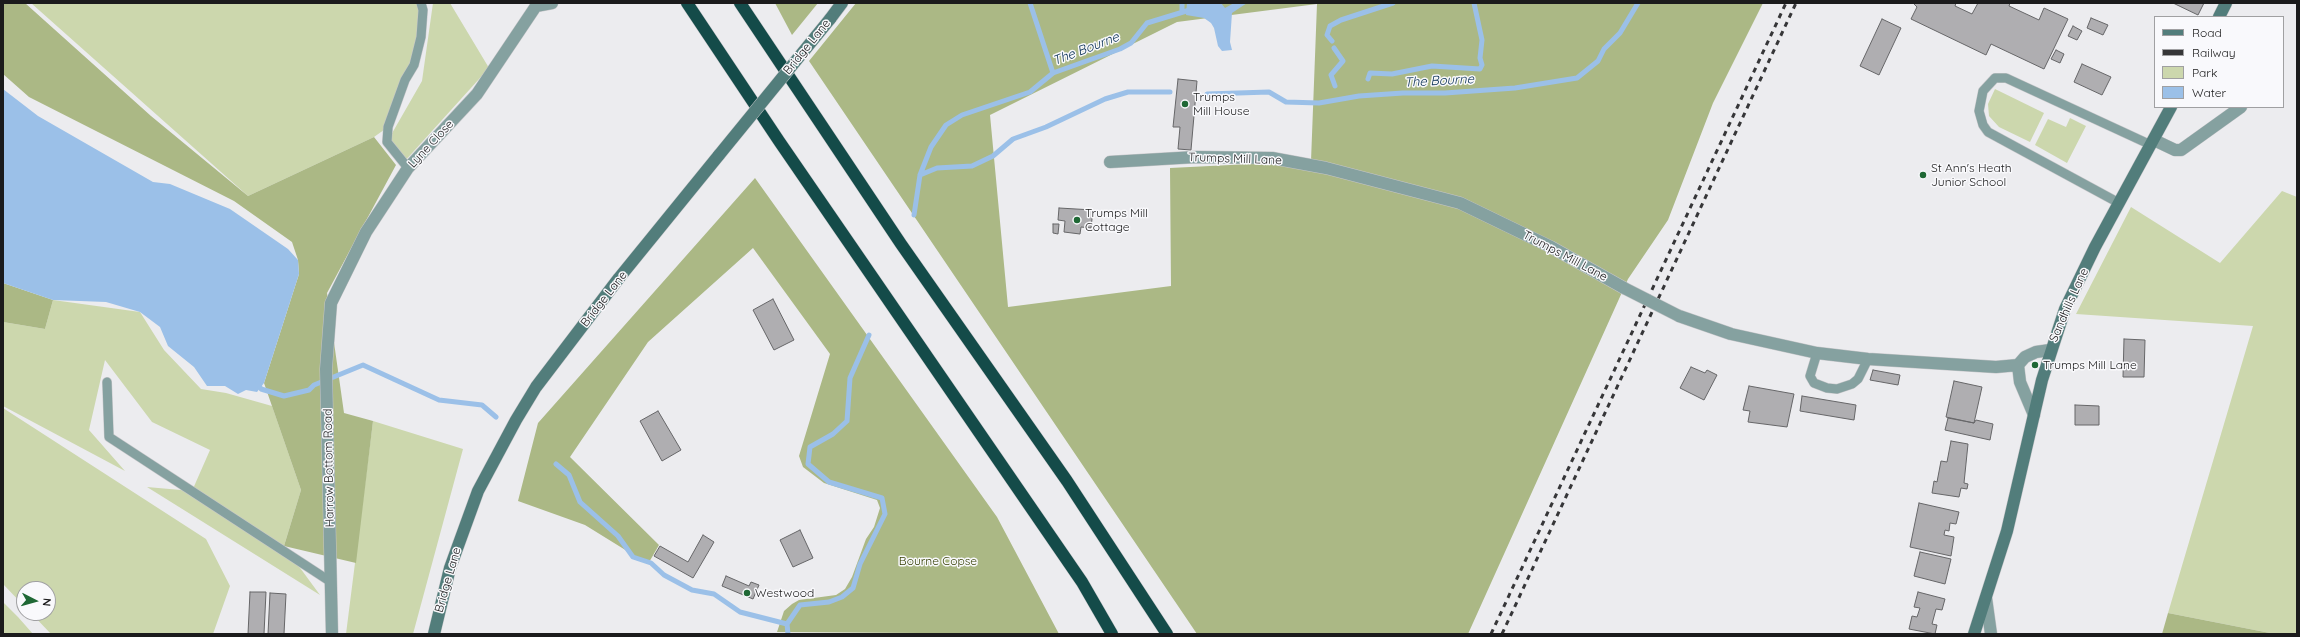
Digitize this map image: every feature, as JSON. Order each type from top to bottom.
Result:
[{"type":"highway","points":[[687,3],[779,141],[1082,582],[1112,634]]},
{"type":"highway","points":[[740,3],[900,244],[1067,481],[1167,634]]},
{"type":"street","name":"Lyne Close","points":[[331,303],[366,232],[408,168],[477,94],[535,5],[552,3]]},
{"type":"street","name":"Bridge Lane","points":[[434,634],[450,568],[478,491],[513,426],[536,388],[619,278],[842,3]]},
{"type":"street","points":[[2220,16],[2226,3]]},
{"type":"street","name":"Sandhills Lane","points":[[1974,634],[2012,510],[2050,350],[2065,309],[2170,108]]},
{"type":"street","points":[[2152,143],[2175,150],[2182,150],[2240,108]]},
{"type":"street","name":"Trumps Mill Lane","points":[[1110,162],[1196,157],[1272,158],[1326,168],[1460,203],[1551,248],[1679,316],[1731,334],[1817,353],[1868,359],[1996,367],[2018,366]]},
{"type":"street","name":"Harrow Bottom Road","points":[[331,303],[326,369],[328,388],[332,634]]},
{"type":"street","points":[[2034,415],[2020,382],[2018,366],[2025,357],[2036,352],[2050,350]]},
{"type":"street","points":[[1986,598],[1991,634]]},
{"type":"lane","points":[[408,168],[388,142],[388,128],[405,80],[414,64],[421,37],[423,10],[421,3]]},
{"type":"lane","points":[[2119,204],[1988,132],[1983,125],[1979,111],[1983,91],[1995,78],[2006,78],[2152,143]]},
{"type":"lane","points":[[1817,353],[1810,376],[1814,383],[1826,388],[1836,389],[1852,384],[1858,379],[1868,359]]},
{"type":"lane","points":[[107,382],[109,437],[331,582]]},
{"type":"green space","points":[[3,3],[25,3],[151,116],[248,196],[374,137],[396,165],[327,293],[344,413],[373,421],[356,563],[284,546],[301,490],[264,383],[299,274],[298,260],[292,242],[234,201],[29,97],[3,74]]},
{"type":"green space","points":[[31,3],[421,3],[421,37],[388,127],[374,137],[248,196]]},
{"type":"green space","points":[[433,3],[450,3],[489,68],[404,162],[387,142],[422,81]]},
{"type":"green space","points":[[775,3],[818,3],[792,35]]},
{"type":"green space","points":[[856,3],[1763,3],[1713,103],[1668,220],[1628,279],[1468,634],[1197,634],[809,61]],"holes":[[[1317,4],[1311,161],[1170,168],[1171,286],[1008,307],[990,115],[1177,22]]]},
{"type":"green space","points":[[1995,89],[2044,113],[2030,142],[1999,127],[1989,116],[1988,104]]},
{"type":"green space","points":[[2070,118],[2086,126],[2067,163],[2035,145],[2048,119],[2066,127]]},
{"type":"green space","name":"Bourne Copse","points":[[755,178],[997,517],[1059,634],[777,632],[784,611],[792,604],[799,600],[836,595],[845,589],[852,577],[866,539],[874,527],[880,508],[877,500],[824,483],[803,467],[799,456],[830,354],[753,248],[648,342],[570,457],[659,545],[648,564],[585,525],[518,501],[538,423]]},
{"type":"green space","points":[[2282,191],[2297,197],[2297,634],[2275,634],[2168,613],[2253,326],[2076,314],[2131,207],[2220,263]]},
{"type":"green space","points":[[3,283],[53,300],[45,329],[3,322]]},
{"type":"green space","points":[[53,300],[140,312],[164,350],[201,389],[226,393],[272,406],[301,490],[284,546],[320,595],[147,487],[192,491],[210,450],[152,422],[105,360],[89,430],[125,471],[3,406],[3,322],[45,329]]},
{"type":"green space","points":[[3,408],[206,539],[230,586],[213,634],[51,634],[39,621],[56,621],[56,581],[16,581],[16,598],[3,584]]},
{"type":"green space","points":[[373,421],[463,449],[413,634],[346,634]]},
{"type":"green space","points":[[3,602],[16,615],[16,621],[22,621],[33,634],[3,634]]},
{"type":"green space","points":[[2168,613],[2275,634],[2162,634]]},
{"type":"water","points":[[1187,3],[1221,3],[1225,8],[1234,3],[1247,3],[1232,13],[1230,42],[1232,50],[1222,51],[1218,46],[1214,28],[1211,23],[1204,18],[1186,15]]},
{"type":"water","points":[[3,89],[38,116],[153,182],[170,184],[230,209],[288,249],[298,260],[299,274],[264,383],[257,392],[246,390],[238,394],[225,386],[207,386],[194,367],[168,346],[160,327],[140,312],[106,302],[53,300],[3,283]]},
{"type":"building","points":[[1913,3],[1956,3],[1955,6],[1972,14],[1978,3],[2010,3],[2009,6],[2039,20],[2044,8],[2068,19],[2044,69],[1991,44],[1986,55],[1911,19],[1917,7]]},
{"type":"building","points":[[2173,3],[2204,3],[2198,15]]},
{"type":"building","points":[[2091,18],[2108,25],[2103,35],[2087,28]]},
{"type":"building","points":[[1882,19],[1901,28],[1879,75],[1860,66]]},
{"type":"building","points":[[2073,26],[2082,31],[2077,40],[2068,36]]},
{"type":"building","points":[[2056,50],[2064,54],[2060,63],[2051,59]]},
{"type":"building","points":[[2082,64],[2111,77],[2102,95],[2074,82]]},
{"type":"building","name":"Trumps Mill House","points":[[1178,79],[1197,81],[1191,150],[1178,149],[1180,127],[1173,127]]},
{"type":"building","name":"Trumps Mill Cottage","points":[[1059,208],[1093,210],[1091,228],[1081,227],[1080,234],[1064,232],[1065,221],[1058,220]]},
{"type":"building","points":[[1053,224],[1059,224],[1058,234],[1053,233]]},
{"type":"building","points":[[773,299],[794,340],[774,350],[753,310]]},
{"type":"building","points":[[2124,339],[2145,340],[2144,377],[2123,377]]},
{"type":"building","points":[[1691,367],[1705,373],[1707,370],[1717,375],[1704,400],[1680,388]]},
{"type":"building","points":[[1873,370],[1900,375],[1898,385],[1870,380]]},
{"type":"building","points":[[1954,381],[1982,387],[1974,423],[1946,417]]},
{"type":"building","points":[[1749,386],[1794,394],[1787,427],[1748,422],[1750,411],[1743,410]]},
{"type":"building","points":[[1802,396],[1856,405],[1854,420],[1800,411]]},
{"type":"building","points":[[2075,405],[2099,406],[2099,425],[2075,425]]},
{"type":"building","points":[[658,411],[681,450],[662,461],[640,421]]},
{"type":"building","points":[[1948,418],[1974,423],[1976,420],[1993,424],[1990,440],[1945,430]]},
{"type":"building","points":[[1951,441],[1968,444],[1964,483],[1968,484],[1967,489],[1961,488],[1959,497],[1932,493],[1934,481],[1937,482],[1941,461],[1947,462]]},
{"type":"building","points":[[1919,503],[1959,512],[1956,524],[1950,523],[1949,531],[1945,530],[1944,535],[1954,537],[1951,556],[1910,547]]},
{"type":"building","points":[[800,530],[813,558],[793,567],[780,540]]},
{"type":"building","points":[[703,535],[714,542],[693,578],[654,556],[660,546],[688,562]]},
{"type":"building","points":[[1920,552],[1951,559],[1945,584],[1914,576]]},
{"type":"building","name":"Westwood","points":[[726,576],[749,586],[751,582],[759,585],[753,599],[722,586]]},
{"type":"building","points":[[250,592],[266,592],[264,634],[248,634]]},
{"type":"building","points":[[1918,592],[1945,599],[1942,610],[1936,609],[1932,624],[1937,625],[1935,634],[1909,629],[1912,616],[1917,617],[1920,608],[1914,607]]},
{"type":"building","points":[[270,593],[286,594],[284,634],[268,634]]},
{"type":"waterway","points":[[1030,3],[1053,73]]},
{"type":"waterway","points":[[1182,3],[1182,12]]},
{"type":"waterway","points":[[1332,41],[1327,35],[1330,26],[1341,20],[1393,3]]},
{"type":"waterway","points":[[1368,79],[1370,73],[1392,74],[1432,66],[1480,69],[1482,65],[1480,58],[1482,40],[1474,3]]},
{"type":"waterway","name":"The Bourne","points":[[1207,94],[1269,92],[1286,102],[1319,103],[1359,96],[1403,93],[1445,93],[1515,88],[1577,78],[1598,61],[1604,49],[1620,33],[1638,3]]},
{"type":"waterway","name":"The Bourne","points":[[914,215],[920,175],[931,147],[946,125],[962,115],[1030,92],[1053,73],[1120,49],[1131,43],[1147,23],[1193,9]]},
{"type":"waterway","points":[[1334,48],[1343,61],[1331,75],[1335,86]]},
{"type":"waterway","name":"The Bourne","points":[[920,175],[937,168],[972,166],[993,156],[1013,139],[1046,127],[1105,99],[1128,92],[1170,92]]},
{"type":"waterway","points":[[787,624],[800,605],[829,602],[842,597],[853,588],[860,564],[885,514],[882,498],[829,482],[808,464],[810,447],[833,434],[847,421],[850,378],[869,335]]},
{"type":"waterway","points":[[258,383],[261,389],[284,396],[309,390],[314,385],[363,365],[439,400],[482,405],[496,417]]},
{"type":"waterway","points":[[556,464],[569,475],[580,502],[618,536],[633,557],[651,563],[664,575],[692,590],[714,594],[740,612],[787,624]]},
{"type":"waterway","name":"The Bourne","points":[[787,624],[788,634]]},
{"type":"railway","points":[[1491,634],[1786,3]]},
{"type":"railway","points":[[1502,634],[1796,3]]},
{"type":"place","name":"Trumps Mill House","points":[[1185,104]]},
{"type":"place","name":"St Ann's Heath Junior School","points":[[1923,175]]},
{"type":"place","name":"Trumps Mill Cottage","points":[[1077,220]]},
{"type":"place","name":"Trumps Mill Lane","points":[[2035,365]]},
{"type":"place","name":"Westwood","points":[[747,593]]}]
